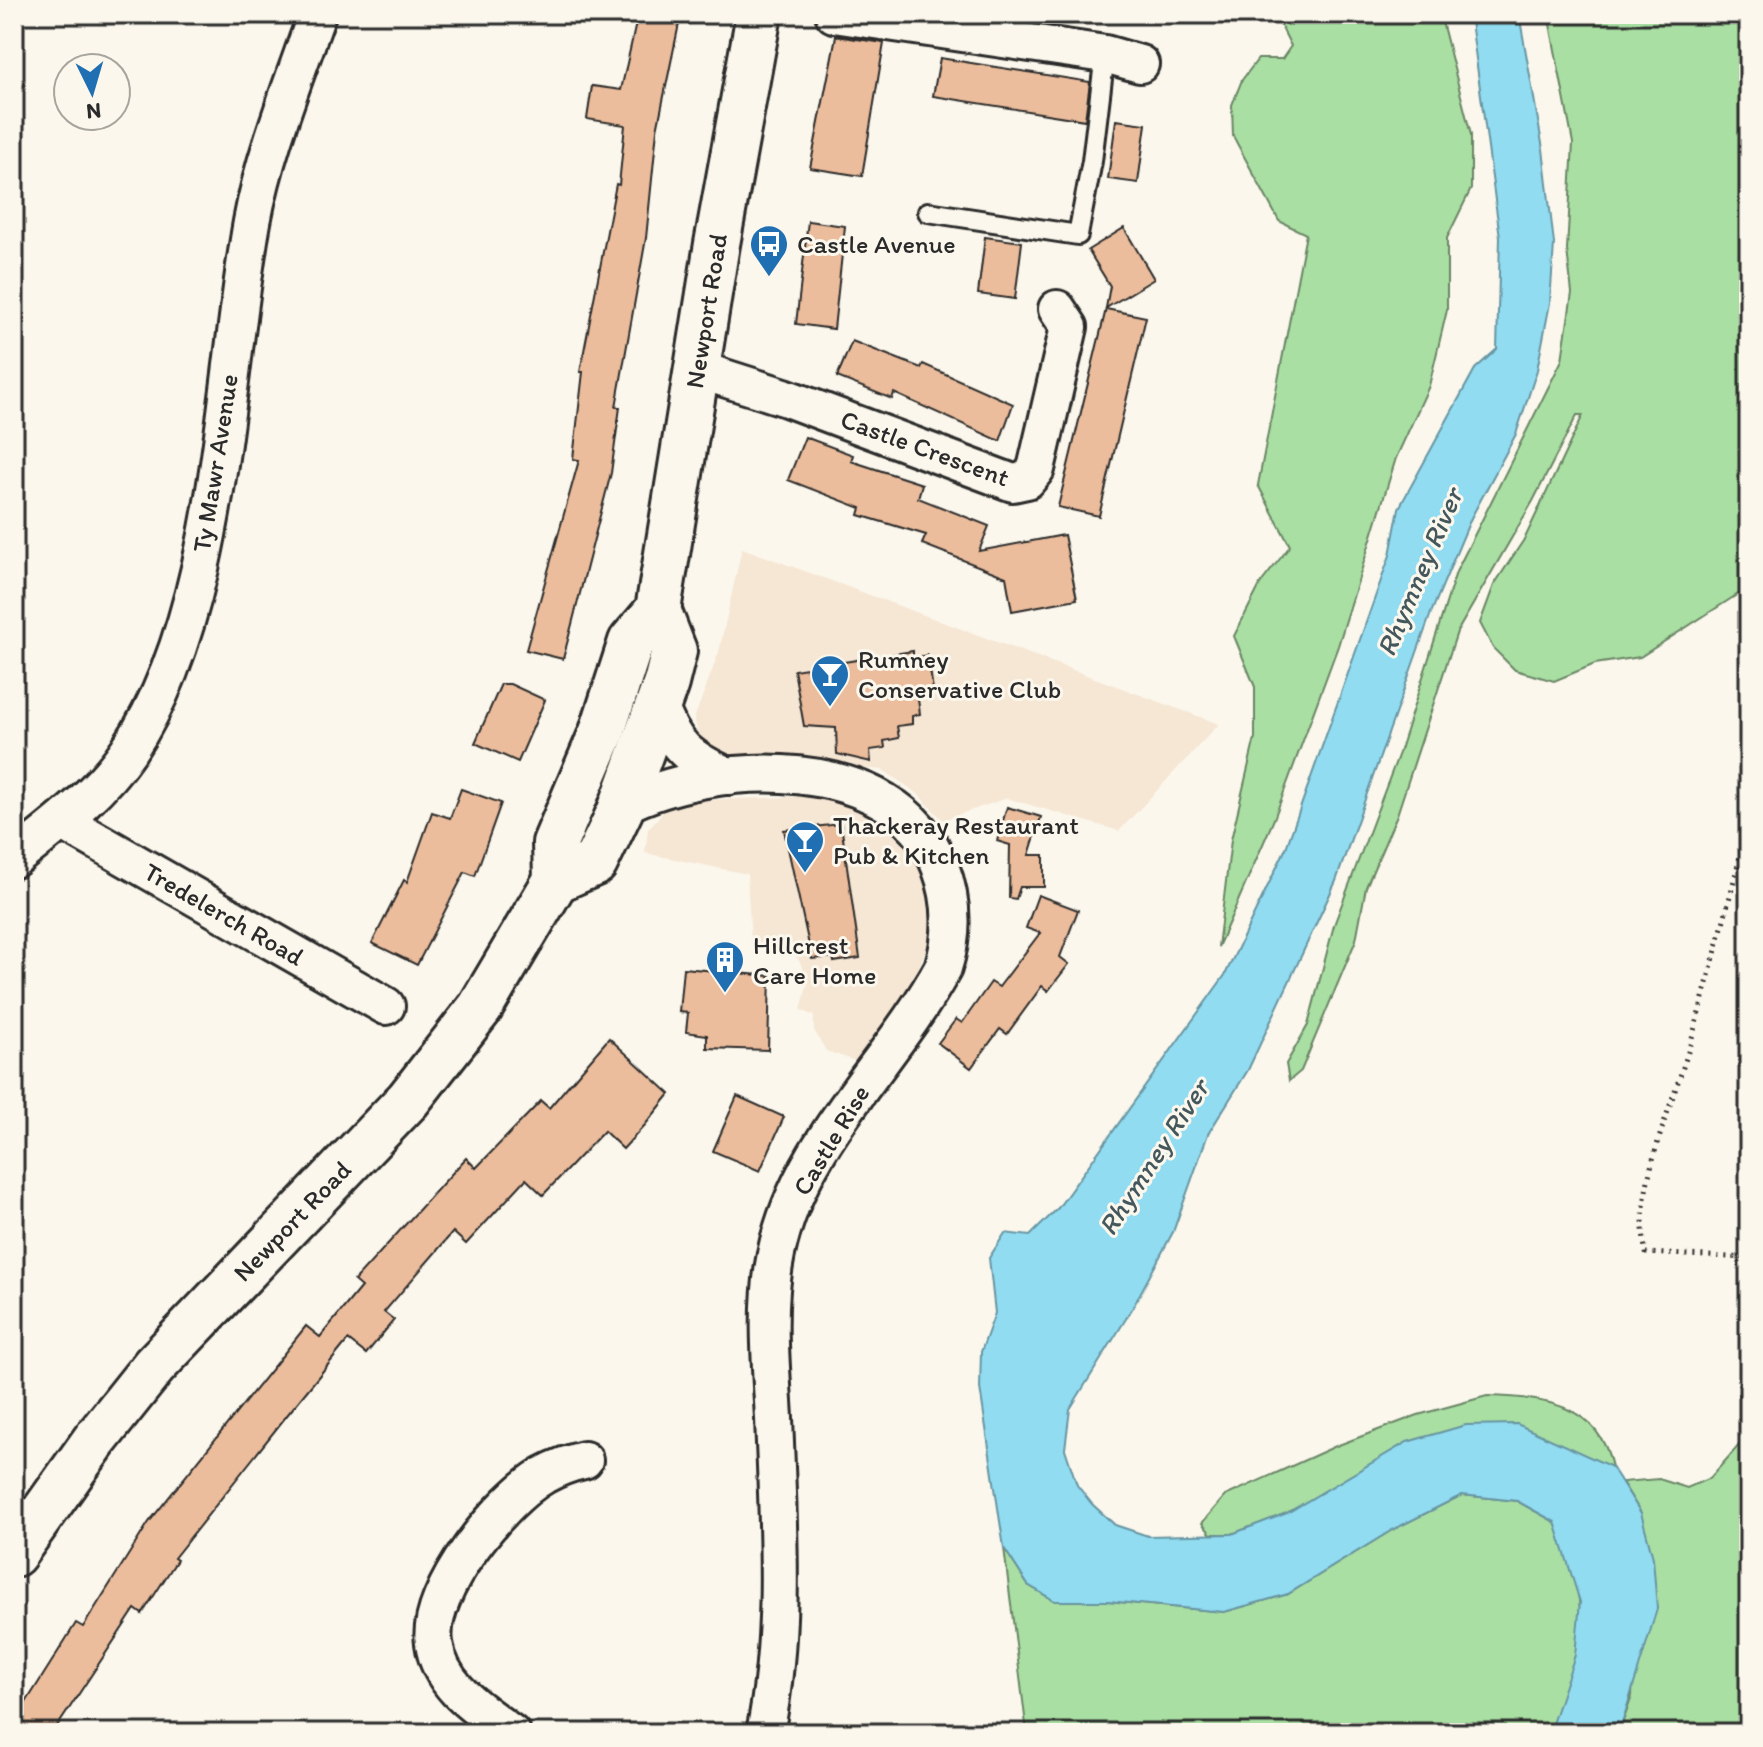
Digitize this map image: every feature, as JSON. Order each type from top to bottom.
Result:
[{"type":"main road","name":"Newport Road","points":[[14,1554],[95,1440],[154,1366],[370,1141],[458,1038],[501,976],[556,880],[555,843],[602,732],[631,642],[658,610],[696,369],[759,14]]},
{"type":"main road","points":[[556,880],[595,863],[622,806],[659,704],[674,651],[658,610]]},
{"type":"street","name":"Ty Mawr Avenue","points":[[20,845],[62,821],[106,779],[146,723],[184,625],[207,532],[253,219],[270,148],[317,14]]},
{"type":"street","points":[[834,14],[1105,54],[1140,64]]},
{"type":"street","name":"Castle Crescent","points":[[696,369],[784,397],[1013,483],[1027,480],[1036,469],[1069,327],[1057,309]]},
{"type":"street","name":"Castle Rise","points":[[659,704],[672,735],[684,751],[698,763],[728,776]]},
{"type":"street","name":"Castle Rise","points":[[622,806],[658,788],[728,776],[815,777],[877,794],[893,805],[928,842],[945,878],[952,919],[951,944],[943,968],[816,1154],[786,1220],[776,1253],[771,1331],[779,1613],[772,1699],[765,1733]]},
{"type":"street","name":"Tredelerch Road","points":[[62,821],[386,1006]]},
{"type":"street","points":[[511,1733],[452,1686],[433,1641],[435,1612],[457,1569],[509,1504],[542,1476],[584,1460]]},
{"type":"lane","points":[[928,212],[1078,235],[1092,161],[1105,54]]},
{"type":"path","points":[[1749,819],[1714,957],[1651,1174],[1640,1226],[1646,1253],[1749,1258]]},
{"type":"shaded area","points":[[742,548],[1219,724],[1119,831],[1007,798],[943,820],[917,793],[883,770],[721,755],[702,743],[694,719],[719,652]]},
{"type":"shaded area","points":[[823,796],[856,809],[890,831],[917,859],[931,906],[929,941],[915,977],[856,1061],[826,1051],[814,1030],[814,1016],[801,1010],[808,982],[800,962],[790,949],[751,942],[747,874],[645,853],[648,829],[665,810],[700,800]]},
{"type":"green space","points":[[1275,14],[1440,14],[1471,135],[1471,189],[1447,238],[1447,310],[1429,386],[1396,458],[1338,646],[1274,819],[1218,947],[1231,840],[1255,738],[1255,687],[1234,636],[1261,583],[1290,546],[1258,485],[1306,234],[1279,221],[1233,136],[1232,105],[1242,80],[1258,59],[1282,59],[1291,46]]},
{"type":"green space","points":[[1548,14],[1749,14],[1749,587],[1640,657],[1595,664],[1554,681],[1515,670],[1493,648],[1480,623],[1494,585],[1525,538],[1583,415],[1577,415],[1533,501],[1457,632],[1397,815],[1366,887],[1356,940],[1301,1071],[1289,1081],[1286,1064],[1308,1025],[1334,925],[1399,753],[1456,572],[1562,360],[1572,293],[1567,250],[1573,143]]},
{"type":"green space","points":[[1487,1396],[1548,1402],[1582,1417],[1595,1429],[1612,1467],[1579,1454],[1334,1488],[1287,1513],[1232,1534],[1211,1534],[1202,1523],[1225,1496],[1336,1446],[1418,1415]]},
{"type":"green space","points":[[1749,1434],[1749,1733],[1619,1733],[1632,1696],[1641,1513],[1622,1482],[1659,1479],[1687,1488],[1710,1478]]},
{"type":"green space","points":[[1462,1495],[1517,1501],[1555,1522],[1566,1551],[1579,1600],[1579,1631],[1567,1686],[1549,1733],[1027,1733],[1004,1548],[1028,1585],[1055,1601],[1108,1601],[1224,1612],[1288,1594],[1392,1530]]},
{"type":"water","name":"Rhymney River","points":[[1470,14],[1519,14],[1543,149],[1554,244],[1550,303],[1537,370],[1516,434],[1471,518],[1431,613],[1336,881],[1248,1070],[1208,1134],[1173,1232],[1132,1309],[1070,1409],[1065,1449],[1077,1485],[1092,1504],[1115,1525],[1148,1536],[1232,1534],[1287,1513],[1407,1442],[1466,1425],[1517,1424],[1612,1467],[1641,1513],[1653,1558],[1657,1609],[1619,1733],[1549,1733],[1575,1655],[1580,1602],[1555,1522],[1517,1501],[1462,1495],[1392,1530],[1288,1594],[1224,1612],[1108,1601],[1055,1601],[1028,1585],[1004,1548],[980,1388],[981,1352],[995,1313],[989,1258],[1005,1233],[1030,1236],[1058,1208],[1225,975],[1286,848],[1390,555],[1399,508],[1475,369],[1497,349],[1500,237]]},
{"type":"building","points":[[638,14],[681,14],[657,130],[646,238],[616,407],[620,407],[611,473],[563,659],[526,650],[579,460],[573,459],[583,372],[580,372],[616,184],[619,185],[625,125],[587,119],[592,86],[621,90]]},
{"type":"building","points":[[836,36],[884,43],[862,176],[810,168]]},
{"type":"building","points":[[940,58],[1090,82],[1085,120],[933,96]]},
{"type":"building","points":[[1116,120],[1146,124],[1138,183],[1108,179]]},
{"type":"building","points":[[808,221],[845,226],[834,329],[796,324]]},
{"type":"building","points":[[1124,228],[1154,279],[1106,308],[1110,286],[1088,250]]},
{"type":"building","points":[[985,237],[1022,242],[1015,299],[978,294]]},
{"type":"building","points":[[1106,309],[1146,317],[1099,516],[1058,507]]},
{"type":"building","points":[[852,341],[921,368],[923,364],[1013,404],[1000,441],[894,393],[892,399],[837,377]]},
{"type":"building","points":[[805,437],[853,455],[851,461],[922,484],[918,498],[989,526],[979,551],[1064,535],[1077,599],[1012,611],[1006,577],[922,544],[926,535],[859,515],[861,508],[788,480]]},
{"type":"building","name":"Rumney Conservative Club","points":[[913,651],[913,658],[928,655],[933,690],[917,692],[920,714],[912,716],[912,724],[897,726],[899,738],[884,741],[885,748],[870,750],[871,762],[837,754],[836,728],[804,726],[794,670]]},
{"type":"building","points":[[501,684],[510,684],[545,700],[518,762],[475,743]]},
{"type":"building","points":[[461,789],[501,803],[475,876],[465,872],[417,965],[372,943],[404,880],[407,882],[432,812],[450,818]]},
{"type":"building","points":[[1007,807],[1041,817],[1029,855],[1044,855],[1044,887],[1020,887],[1016,899],[1009,898],[1010,845],[997,841]]},
{"type":"building","name":"Thackeray Restaurant Pub & Kitchen","points":[[841,824],[860,958],[834,962],[833,957],[812,959],[784,830]]},
{"type":"building","points":[[1038,895],[1078,910],[1060,957],[1069,964],[1048,991],[1042,986],[1007,1034],[1000,1029],[971,1068],[938,1043],[956,1019],[962,1023],[991,982],[999,987],[1040,933],[1026,928]]},
{"type":"building","name":"Hillcrest Care Home","points":[[683,968],[770,976],[768,1050],[707,1048],[707,1035],[686,1032],[688,1013],[679,1012]]},
{"type":"building","points":[[609,1038],[670,1094],[645,1125],[623,1149],[604,1131],[543,1195],[526,1179],[466,1244],[453,1232],[384,1312],[394,1320],[366,1354],[348,1340],[284,1419],[174,1558],[177,1560],[142,1614],[135,1609],[53,1733],[14,1733],[14,1698],[25,1704],[76,1623],[83,1627],[149,1522],[306,1326],[320,1337],[361,1287],[354,1281],[466,1158],[476,1168],[541,1101],[549,1108]]},
{"type":"building","points":[[737,1096],[784,1117],[760,1171],[713,1151]]},
{"type":"place","name":"Castle Avenue","points":[[769,278]]},
{"type":"place","name":"Rumney Conservative Club","points":[[830,708]]},
{"type":"place","name":"Thackeray Restaurant Pub & Kitchen","points":[[805,874]]},
{"type":"place","name":"Hillcrest Care Home","points":[[725,994]]}]
